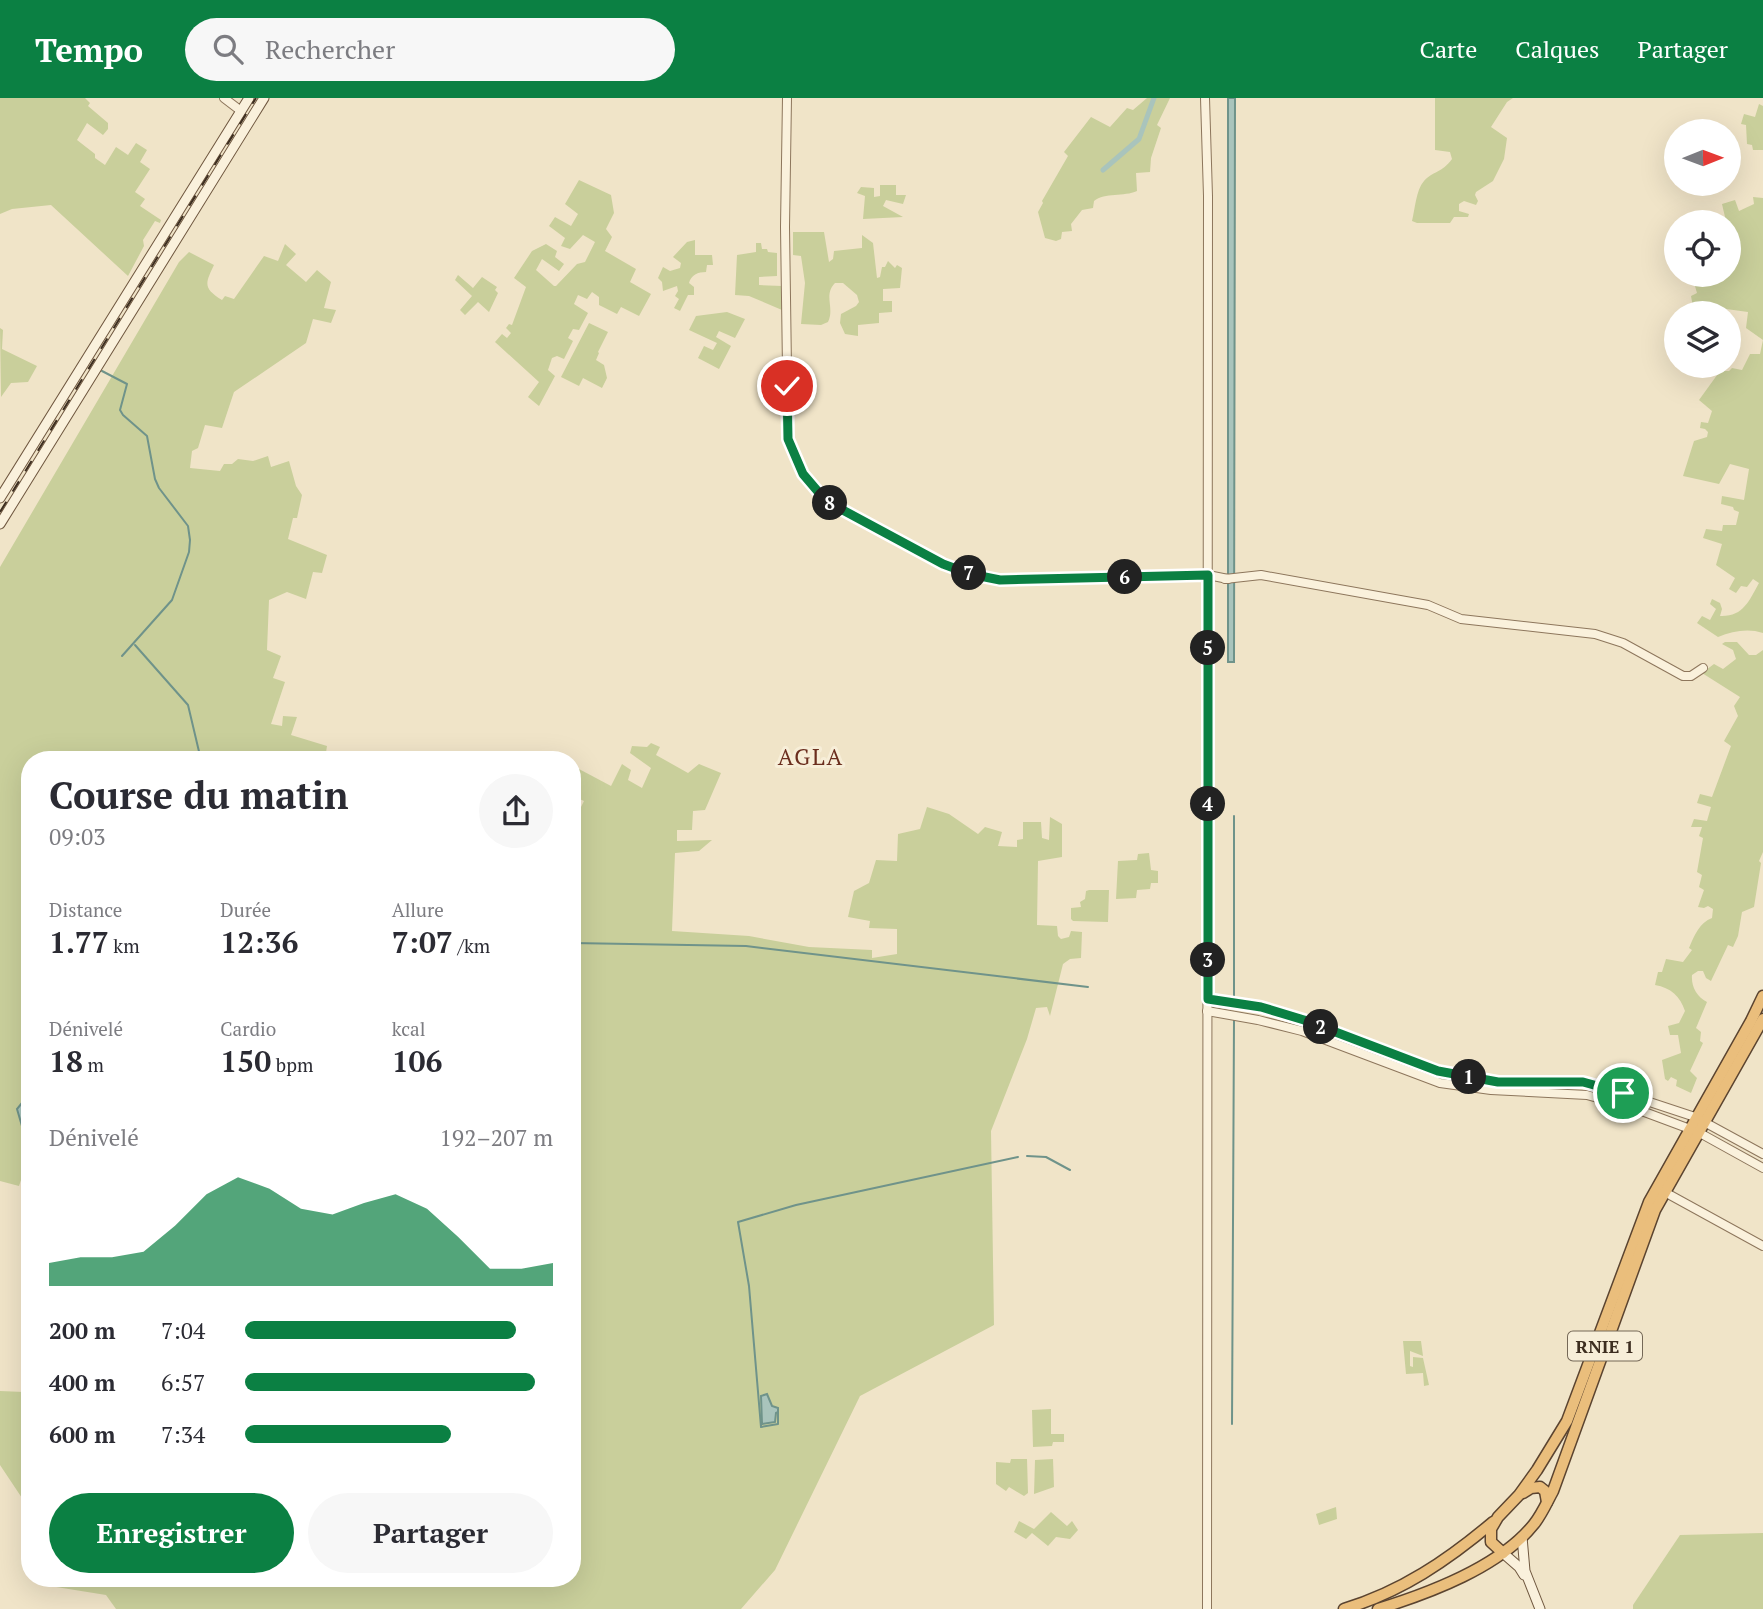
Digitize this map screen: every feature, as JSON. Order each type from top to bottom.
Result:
[{"type":"highway","name":"RNIE 1","points":[[1378,1609],[1426,1592],[1503,1553],[1534,1524],[1553,1491],[1648,1228],[1699,1119],[1763,996]]},
{"type":"highway","name":"RNIE 1","points":[[1699,1119],[1763,1019]]},
{"type":"highway","name":"RNIE 1","points":[[1344,1609],[1381,1596],[1422,1576],[1449,1558],[1498,1517],[1519,1495],[1567,1421],[1645,1210],[1694,1130]]},
{"type":"highway","points":[[1519,1495],[1531,1488],[1540,1487],[1545,1492],[1547,1502]]},
{"type":"highway","points":[[1498,1517],[1490,1538],[1503,1553]]},
{"type":"main road","points":[[0,524],[264,98]]},
{"type":"main road","points":[[0,498],[245,104],[256,110]]},
{"type":"main road","points":[[163,234],[175,242]]},
{"type":"main road","points":[[1522,1537],[1527,1580]]},
{"type":"main road","points":[[1503,1553],[1519,1567],[1540,1609]]},
{"type":"street","points":[[224,98],[245,104]]},
{"type":"street","points":[[787,98],[785,227],[788,439],[803,474],[826,501],[943,564],[970,574],[1000,580],[1231,579],[1261,575],[1428,605],[1461,619],[1595,634],[1623,643],[1683,676],[1691,676],[1703,668]]},
{"type":"street","points":[[1205,98],[1208,195],[1207,1609]]},
{"type":"street","points":[[1208,999],[1261,1007],[1304,1020],[1438,1071],[1498,1082],[1592,1083],[1699,1119],[1763,1154]]},
{"type":"street","points":[[1207,1011],[1302,1031],[1440,1083],[1491,1090],[1587,1095],[1694,1130],[1763,1168]]},
{"type":"street","points":[[1670,1195],[1763,1246]]},
{"type":"green space","points":[[0,98],[85,98],[90,103],[88,106],[108,123],[108,129],[103,135],[87,123],[77,140],[95,154],[95,158],[105,165],[116,147],[128,155],[136,143],[147,150],[140,162],[150,169],[135,192],[145,199],[140,206],[161,220],[160,223],[155,221],[143,240],[144,246],[128,276],[51,205],[12,209],[0,214]]},
{"type":"green space","points":[[1147,98],[1170,98],[1157,125],[1161,128],[1151,158],[1150,172],[1136,173],[1137,191],[1098,198],[1094,201],[1093,208],[1082,210],[1071,224],[1072,231],[1062,232],[1061,239],[1056,241],[1045,238],[1038,212],[1068,156],[1064,152],[1091,117],[1110,127],[1127,108],[1133,110]]},
{"type":"green space","points":[[1435,98],[1513,98],[1507,102],[1491,127],[1507,138],[1504,159],[1493,181],[1476,192],[1476,205],[1464,201],[1459,204],[1459,211],[1469,214],[1468,217],[1454,217],[1450,223],[1417,223],[1412,221],[1421,185],[1452,159],[1450,152],[1435,150]]},
{"type":"green space","points":[[1759,104],[1763,106],[1763,150],[1753,150],[1752,145],[1747,144],[1746,125],[1741,124],[1744,114],[1755,117]]},
{"type":"green space","points":[[579,180],[611,195],[614,213],[606,229],[612,237],[605,251],[636,269],[630,282],[651,294],[639,316],[621,307],[617,314],[599,305],[599,297],[592,292],[587,299],[578,295],[574,304],[588,313],[579,330],[573,329],[568,338],[573,341],[564,359],[557,356],[552,358],[548,370],[555,376],[539,406],[528,397],[539,382],[495,342],[502,334],[507,338],[511,333],[506,328],[509,324],[512,325],[526,287],[514,278],[532,251],[546,244],[557,251],[555,257],[564,264],[559,271],[542,259],[536,270],[554,286],[577,264],[585,262],[595,242],[583,235],[570,249],[561,246],[565,238],[549,226],[555,217],[571,226],[578,214],[565,204]]},
{"type":"green space","points":[[880,185],[896,185],[896,195],[906,195],[903,204],[886,200],[883,206],[903,217],[863,219],[865,196],[857,193],[861,187],[874,188],[874,197],[880,196]]},
{"type":"green space","points":[[1753,197],[1763,198],[1763,340],[1746,328],[1748,312],[1741,311],[1741,301],[1692,301],[1691,296],[1697,293],[1695,287],[1741,287],[1741,210],[1754,204]]},
{"type":"green space","points":[[1735,200],[1739,210],[1723,210],[1722,204]]},
{"type":"green space","points":[[793,232],[824,232],[829,262],[833,259],[834,251],[862,248],[862,235],[873,243],[877,278],[888,261],[895,268],[897,265],[902,268],[900,288],[883,289],[883,301],[892,301],[892,312],[879,313],[879,323],[858,325],[858,336],[845,334],[840,323],[841,314],[859,302],[857,295],[843,283],[835,283],[830,292],[828,322],[821,325],[801,324],[805,283],[801,256],[793,255]]},
{"type":"green space","points":[[695,240],[695,255],[712,255],[713,265],[707,265],[706,272],[691,278],[689,283],[694,287],[694,295],[688,295],[680,311],[674,308],[679,299],[675,296],[677,286],[663,291],[662,282],[658,278],[663,267],[670,271],[680,268],[681,263],[673,257],[687,242]]},
{"type":"green space","points":[[756,243],[761,243],[762,249],[767,249],[768,252],[777,253],[777,276],[759,277],[759,285],[782,286],[782,310],[749,296],[735,295],[737,255],[756,252]]},
{"type":"green space","points":[[285,244],[296,254],[286,265],[306,282],[317,270],[331,282],[324,308],[336,310],[331,323],[313,319],[306,343],[234,392],[222,428],[205,425],[198,448],[192,451],[190,468],[220,471],[224,464],[232,464],[238,459],[253,461],[268,456],[271,467],[289,461],[296,486],[302,495],[297,518],[293,518],[288,539],[327,555],[322,573],[313,572],[306,599],[287,592],[269,600],[267,650],[281,656],[273,678],[285,682],[271,724],[282,726],[283,716],[297,717],[291,735],[327,746],[326,751],[21,751],[21,1180],[19,1186],[0,1181],[0,567],[179,262],[189,252],[214,265],[208,285],[211,292],[222,300],[225,296],[234,299],[264,256],[278,261]]},
{"type":"green space","points":[[458,275],[473,288],[482,277],[497,287],[495,290],[498,293],[489,312],[478,302],[465,315],[460,310],[472,296],[455,280]]},
{"type":"green space","points":[[727,312],[745,319],[735,338],[719,331],[716,337],[731,346],[719,369],[698,358],[704,346],[713,350],[717,343],[689,330],[696,316]]},
{"type":"green space","points":[[589,323],[608,332],[596,360],[604,365],[607,378],[602,388],[583,378],[579,386],[561,377]]},
{"type":"green space","points":[[0,328],[3,330],[2,349],[37,366],[28,382],[11,383],[1,397]]},
{"type":"green space","points":[[1763,340],[1763,633],[1740,631],[1718,637],[1697,623],[1702,616],[1710,620],[1716,609],[1710,604],[1712,599],[1720,603],[1720,616],[1734,614],[1744,607],[1759,583],[1753,579],[1747,587],[1741,586],[1736,593],[1729,589],[1735,578],[1716,565],[1722,544],[1703,538],[1706,529],[1722,531],[1723,525],[1736,525],[1739,512],[1733,507],[1721,504],[1722,496],[1744,500],[1749,469],[1730,464],[1719,484],[1683,476],[1694,441],[1707,437],[1708,432],[1700,428],[1701,422],[1708,423],[1712,411],[1699,400],[1715,378],[1741,378],[1741,370],[1750,354],[1760,354]]},
{"type":"green space","points":[[1737,642],[1749,655],[1756,655],[1763,650],[1763,852],[1759,861],[1761,863],[1754,907],[1742,912],[1738,936],[1733,947],[1728,945],[1711,981],[1703,971],[1692,975],[1695,991],[1707,1002],[1696,1028],[1701,1032],[1700,1041],[1703,1043],[1690,1071],[1697,1078],[1691,1093],[1676,1086],[1677,1080],[1671,1077],[1668,1081],[1665,1079],[1662,1060],[1681,1053],[1678,1035],[1670,1035],[1668,1026],[1679,1023],[1685,1011],[1674,993],[1655,985],[1658,972],[1662,972],[1666,959],[1683,962],[1692,950],[1689,948],[1698,930],[1712,918],[1713,909],[1708,906],[1698,907],[1704,890],[1699,887],[1702,875],[1697,872],[1703,838],[1699,836],[1702,827],[1691,827],[1694,819],[1707,821],[1711,807],[1697,803],[1700,794],[1712,797],[1731,746],[1724,741],[1738,716],[1734,706],[1740,697],[1702,673],[1714,664],[1723,669],[1736,659],[1733,650],[1722,644]]},
{"type":"green space","points":[[651,743],[660,747],[656,755],[688,773],[699,764],[721,773],[705,810],[693,811],[692,830],[677,830],[677,841],[712,840],[699,851],[675,853],[672,931],[749,936],[809,947],[872,950],[872,958],[897,954],[897,929],[869,928],[870,921],[848,917],[854,891],[869,883],[876,860],[897,861],[898,834],[920,829],[927,807],[949,814],[978,834],[985,827],[1002,832],[998,846],[1017,847],[1017,840],[1023,839],[1023,822],[1041,822],[1042,838],[1049,840],[1050,817],[1062,824],[1062,857],[1038,861],[1037,925],[1057,926],[1061,939],[1069,937],[1071,931],[1082,932],[1081,958],[1070,959],[1063,964],[1050,1016],[1047,1007],[1036,1008],[1027,1039],[991,1131],[994,1325],[860,1396],[775,1570],[741,1609],[116,1609],[106,1595],[56,1587],[581,1587],[581,807],[584,801],[581,800],[581,770],[611,786],[622,764],[631,770],[628,780],[642,788],[651,768],[630,753],[632,746],[647,747]]},
{"type":"green space","points":[[1149,853],[1151,870],[1158,871],[1158,883],[1151,883],[1150,889],[1137,890],[1136,898],[1116,899],[1118,861],[1137,860],[1138,854]]},
{"type":"green space","points":[[1109,890],[1108,922],[1071,919],[1071,908],[1081,907],[1080,902],[1085,899],[1086,891]]},
{"type":"green space","points":[[1403,1341],[1421,1341],[1423,1356],[1410,1351],[1410,1366],[1413,1367],[1413,1357],[1423,1358],[1429,1385],[1424,1386],[1423,1373],[1406,1374]]},
{"type":"green space","points":[[0,1391],[21,1392],[21,1496],[0,1465]]},
{"type":"green space","points":[[1051,1409],[1051,1434],[1064,1434],[1064,1442],[1033,1447],[1032,1410]]},
{"type":"green space","points":[[1011,1459],[1027,1459],[1028,1493],[1024,1496],[1009,1487],[1006,1491],[996,1484],[996,1462],[1010,1463]]},
{"type":"green space","points":[[1053,1459],[1054,1487],[1034,1494],[1035,1460]]},
{"type":"green space","points":[[1336,1507],[1337,1519],[1319,1525],[1316,1514]]},
{"type":"green space","points":[[1051,1512],[1067,1526],[1072,1521],[1078,1530],[1070,1539],[1056,1537],[1048,1546],[1032,1533],[1026,1539],[1014,1532],[1019,1521],[1034,1529]]},
{"type":"green space","points":[[1763,1533],[1763,1609],[1633,1609],[1633,1605],[1680,1535]]},
{"type":"water","points":[[1228,98],[1235,98],[1234,662],[1228,662]]},
{"type":"water","points":[[21,1104],[21,1123],[17,1109]]},
{"type":"water","points":[[767,1394],[778,1412],[775,1422],[762,1424],[761,1396]]},
{"type":"waterway","points":[[1103,170],[1139,139],[1154,98]]},
{"type":"waterway","points":[[102,371],[127,384],[120,410],[147,436],[155,479],[188,526],[190,540],[189,552],[172,600],[122,656]]},
{"type":"waterway","points":[[135,645],[188,705],[199,751]]},
{"type":"waterway","points":[[1234,816],[1234,999]]},
{"type":"waterway","points":[[581,943],[746,946],[1088,987]]},
{"type":"waterway","points":[[1232,1424],[1234,1020]]},
{"type":"waterway","points":[[1027,1156],[1046,1157],[1070,1170]]},
{"type":"waterway","points":[[778,1412],[778,1424],[761,1427],[749,1286],[738,1222],[796,1205],[1018,1157]]},
{"type":"railway","points":[[0,512],[256,98]]},
{"type":"district","name":"AGLA","points":[[811,756]]},
{"type":"route","points":[[787,386],[788,439],[803,474],[826,501],[943,564],[970,574],[1000,580],[1208,575],[1208,999],[1261,1007],[1304,1020],[1438,1071],[1498,1082],[1592,1083],[1623,1093]]}]
